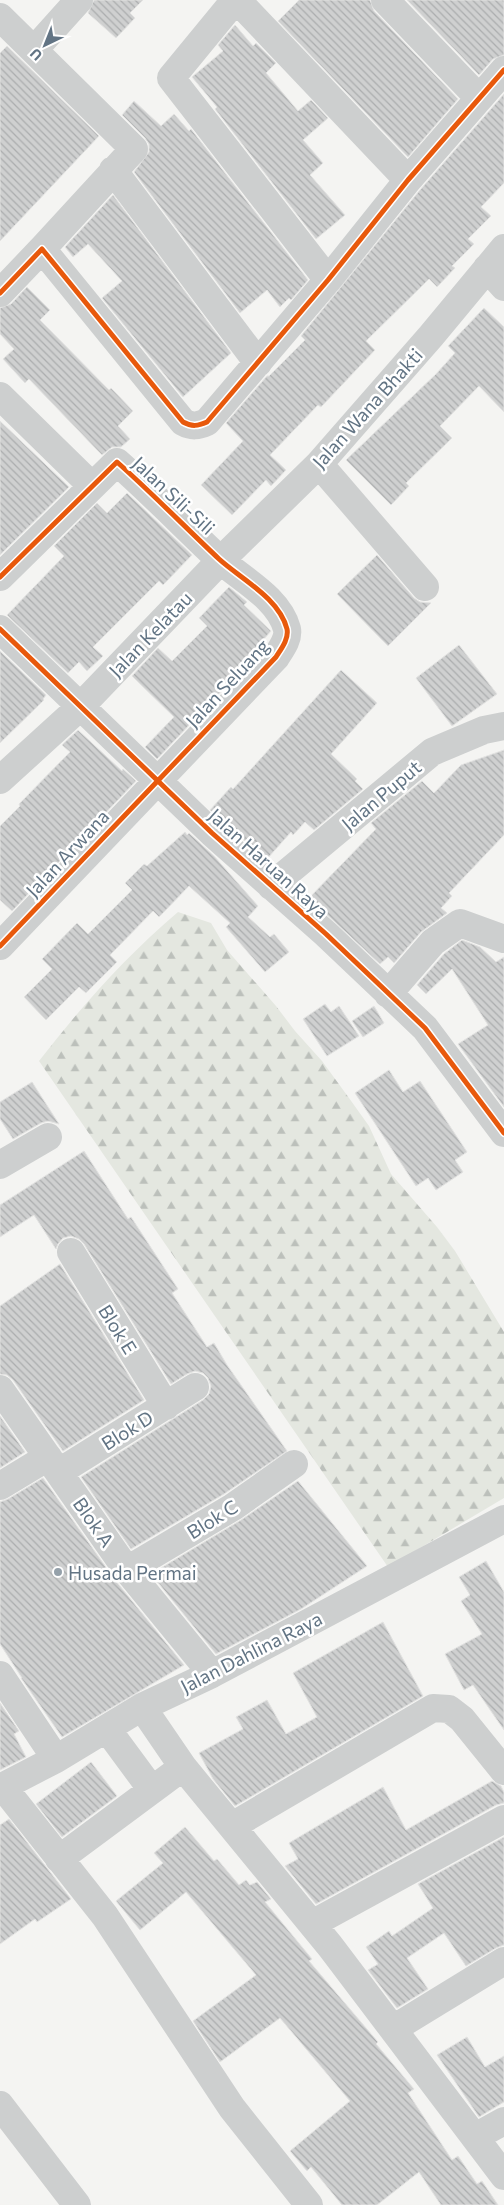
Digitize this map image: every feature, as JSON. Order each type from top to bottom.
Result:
[{"type":"street","points":[[0,293],[134,148],[12,37],[79,0]]},
{"type":"street","points":[[328,280],[171,78],[236,0],[408,180]]},
{"type":"street","points":[[385,0],[478,98]]},
{"type":"street","points":[[42,249],[183,422],[190,426],[207,422],[328,280],[408,180],[504,70]]},
{"type":"street","points":[[113,170],[258,363]]},
{"type":"street","name":"Jalan Wana Bhakti","points":[[220,560],[319,464],[431,336],[498,268]]},
{"type":"street","points":[[0,396],[92,486]]},
{"type":"street","name":"Jalan Sili-Sili","points":[[0,577],[117,462],[220,560]]},
{"type":"street","points":[[319,464],[425,587]]},
{"type":"street","name":"Jalan Kelatau","points":[[0,780],[80,707],[220,560]]},
{"type":"street","name":"Jalan Seluang","points":[[156,780],[276,657],[285,643],[287,631],[281,615],[266,598],[220,560]]},
{"type":"street","name":"Jalan Haruan Raya","points":[[0,629],[156,780],[326,934],[425,1028],[504,1133]]},
{"type":"street","name":"Jalan Puput","points":[[271,886],[432,752],[484,730],[504,726]]},
{"type":"street","name":"Jalan Arwana","points":[[0,946],[156,780]]},
{"type":"street","points":[[388,994],[433,942],[460,923],[504,939]]},
{"type":"street","points":[[0,1165],[48,1137]]},
{"type":"street","name":"Blok E","points":[[71,1252],[166,1406]]},
{"type":"street","name":"Blok D","points":[[0,1486],[53,1465],[166,1406],[195,1387]]},
{"type":"street","name":"Blok A","points":[[0,1389],[127,1570],[212,1674]]},
{"type":"street","name":"Blok C","points":[[127,1570],[233,1507],[294,1464]]},
{"type":"street","name":"Jalan Dahlina Raya","points":[[2,1788],[56,1760],[142,1707],[212,1674],[504,1519]]},
{"type":"street","points":[[0,1675],[56,1760]]},
{"type":"street","points":[[142,1707],[183,1767],[312,1924],[504,2176]]},
{"type":"street","points":[[232,1826],[433,1708],[449,1709],[462,1719],[504,1772]]},
{"type":"street","points":[[107,1729],[152,1790]]},
{"type":"street","points":[[59,1859],[183,1767]]},
{"type":"street","points":[[2,1788],[105,1916],[232,2108],[309,2205]]},
{"type":"street","points":[[312,1924],[504,1819]]},
{"type":"street","points":[[393,2029],[504,1961]]},
{"type":"street","points":[[0,2105],[77,2205]]},
{"type":"street","points":[[475,2137],[504,2121]]},
{"type":"green space","points":[[178,912],[211,923],[227,950],[322,1061],[369,1126],[391,1174],[455,1251],[504,1332],[504,1498],[388,1567],[39,1061],[104,983],[140,946]]},
{"type":"building","points":[[94,0],[143,0],[130,13],[135,18],[116,38],[88,13]]},
{"type":"building","points":[[299,0],[370,0],[374,11],[458,99],[408,157],[278,21]]},
{"type":"building","points":[[407,0],[504,0],[504,55],[493,59],[479,75]]},
{"type":"building","points":[[235,25],[253,46],[256,43],[276,63],[266,73],[298,111],[311,100],[328,118],[303,140],[323,163],[310,175],[345,215],[316,239],[215,109],[217,107],[192,77],[223,51],[218,45]]},
{"type":"building","points":[[7,46],[99,136],[0,241],[0,53]]},
{"type":"building","points":[[504,94],[504,183],[481,207],[491,216],[468,239],[474,244],[452,266],[455,268],[437,287],[429,279],[366,341],[375,350],[321,407],[318,405],[270,455],[286,470],[271,486],[266,480],[232,515],[201,485],[243,441],[226,423],[267,376],[305,340],[301,336],[420,190]]},
{"type":"building","points":[[134,101],[161,126],[174,114],[189,131],[191,129],[308,280],[291,300],[289,298],[280,307],[267,290],[240,313],[134,172],[149,152],[149,144],[122,115]]},
{"type":"building","points":[[113,195],[231,353],[183,397],[102,298],[122,281],[88,244],[73,257],[65,247]]},
{"type":"building","points":[[27,287],[50,310],[40,320],[109,390],[111,388],[133,411],[118,426],[130,439],[121,447],[112,447],[102,455],[29,379],[25,383],[3,359],[14,349],[0,334],[0,308],[11,304]]},
{"type":"building","points":[[484,308],[504,327],[504,412],[479,386],[440,426],[452,438],[406,483],[409,486],[391,505],[346,460],[436,374],[455,353],[448,346]]},
{"type":"building","points":[[0,421],[69,487],[0,555]]},
{"type":"building","points":[[127,493],[192,555],[163,585],[159,581],[93,647],[103,656],[87,671],[79,662],[68,673],[7,615],[64,556],[54,546],[97,503],[107,513]]},
{"type":"building","points":[[377,555],[414,598],[420,602],[431,603],[388,646],[337,594]]},
{"type":"building","points":[[229,587],[247,602],[244,605],[271,631],[263,640],[267,643],[157,759],[145,747],[174,717],[132,676],[158,648],[172,661],[207,626],[199,618]]},
{"type":"building","points":[[459,645],[497,694],[452,726],[416,678]]},
{"type":"building","points":[[0,651],[46,695],[44,700],[0,743]]},
{"type":"building","points":[[341,670],[377,703],[331,754],[357,779],[355,781],[363,789],[314,830],[305,822],[293,835],[291,832],[266,860],[210,810],[231,787],[233,789]]},
{"type":"building","points":[[78,730],[122,771],[123,769],[136,781],[12,911],[0,900],[0,826],[70,752],[62,745]]},
{"type":"building","points":[[504,750],[504,835],[449,893],[452,896],[441,908],[447,913],[421,932],[394,963],[388,957],[380,964],[309,898],[376,829],[371,823],[422,781],[434,793],[461,765]]},
{"type":"building","points":[[185,832],[187,835],[189,833],[214,856],[258,906],[248,917],[270,937],[274,934],[289,952],[265,972],[226,927],[230,923],[189,886],[159,917],[153,911],[110,955],[117,962],[86,993],[79,987],[46,1020],[24,997],[52,969],[42,959],[77,923],[88,934],[132,890],[125,883],[144,864],[147,866]]},
{"type":"building","points":[[462,940],[480,947],[496,962],[504,957],[504,1107],[458,1044],[488,1025],[452,969],[426,994],[417,985],[444,954]]},
{"type":"building","points":[[325,1004],[331,1012],[339,1006],[359,1036],[327,1056],[303,1019]]},
{"type":"building","points":[[374,1006],[384,1023],[363,1037],[352,1021]]},
{"type":"building","points":[[389,1070],[403,1092],[420,1081],[467,1152],[455,1160],[463,1172],[436,1190],[428,1178],[416,1186],[355,1093]]},
{"type":"building","points":[[32,1082],[59,1124],[48,1121],[41,1123],[13,1139],[0,1119],[0,1102]]},
{"type":"building","points":[[84,1151],[128,1219],[131,1217],[178,1289],[172,1293],[207,1347],[214,1343],[227,1365],[287,1451],[224,1494],[131,1549],[81,1477],[203,1400],[209,1394],[211,1386],[208,1378],[203,1373],[195,1371],[171,1384],[84,1244],[79,1239],[71,1236],[63,1238],[56,1249],[34,1215],[0,1237],[0,1205]]},
{"type":"building","points":[[60,1264],[144,1400],[63,1451],[13,1380],[7,1375],[0,1374],[0,1306]]},
{"type":"building","points":[[0,1416],[25,1452],[0,1468]]},
{"type":"building","name":"Husada Permai","points":[[43,1478],[115,1580],[184,1665],[62,1737],[0,1644],[0,1502]]},
{"type":"building","name":"Husada Permai","points":[[298,1481],[367,1566],[301,1609],[216,1654],[151,1574],[241,1520]]},
{"type":"building","points":[[486,1561],[504,1592],[504,1730],[473,1685],[464,1690],[445,1654],[482,1634],[461,1601],[470,1595],[459,1577]]},
{"type":"building","points":[[383,1622],[423,1696],[235,1806],[213,1779],[199,1753],[243,1729],[236,1717],[267,1700],[286,1734],[317,1717],[293,1673]]},
{"type":"building","points":[[0,1703],[19,1731],[14,1734],[26,1757],[0,1770]]},
{"type":"building","points":[[91,1762],[117,1796],[62,1837],[36,1804]]},
{"type":"building","points":[[492,1781],[501,1786],[504,1792],[504,1803],[496,1805],[316,1904],[285,1866],[298,1859],[289,1843],[383,1787],[406,1830]]},
{"type":"building","points":[[9,1819],[71,1899],[37,1922],[35,1919],[0,1944],[0,1825]]},
{"type":"building","points":[[185,1827],[214,1861],[217,1859],[239,1885],[246,1880],[250,1885],[257,1882],[271,1899],[265,1902],[312,1959],[309,1961],[378,2042],[376,2044],[414,2089],[408,2093],[452,2160],[458,2156],[477,2184],[482,2181],[498,2205],[441,2205],[419,2172],[377,2205],[342,2205],[311,2167],[307,2171],[290,2151],[350,2101],[280,2018],[220,2062],[193,2021],[256,1975],[186,1892],[140,1930],[116,1901],[163,1863],[154,1853]]},
{"type":"building","points":[[504,1837],[504,1945],[466,1966],[444,1933],[407,1958],[428,1989],[397,2008],[368,1970],[378,1964],[366,1947],[389,1931],[392,1936],[433,1908],[418,1884]]},
{"type":"building","points":[[467,2037],[485,2067],[504,2056],[504,2102],[479,2117],[437,2055]]},
{"type":"cycle path","points":[[0,293],[42,249],[183,422],[189,425],[207,422],[328,280],[408,180],[504,70]]},
{"type":"cycle path","points":[[0,577],[117,462],[219,559],[268,599],[283,618],[287,629],[284,644],[276,657],[0,946]]},
{"type":"cycle path","points":[[0,629],[212,833],[326,934],[425,1028],[504,1133]]},
{"type":"place","name":"Husada Permai","points":[[58,1572]]}]
